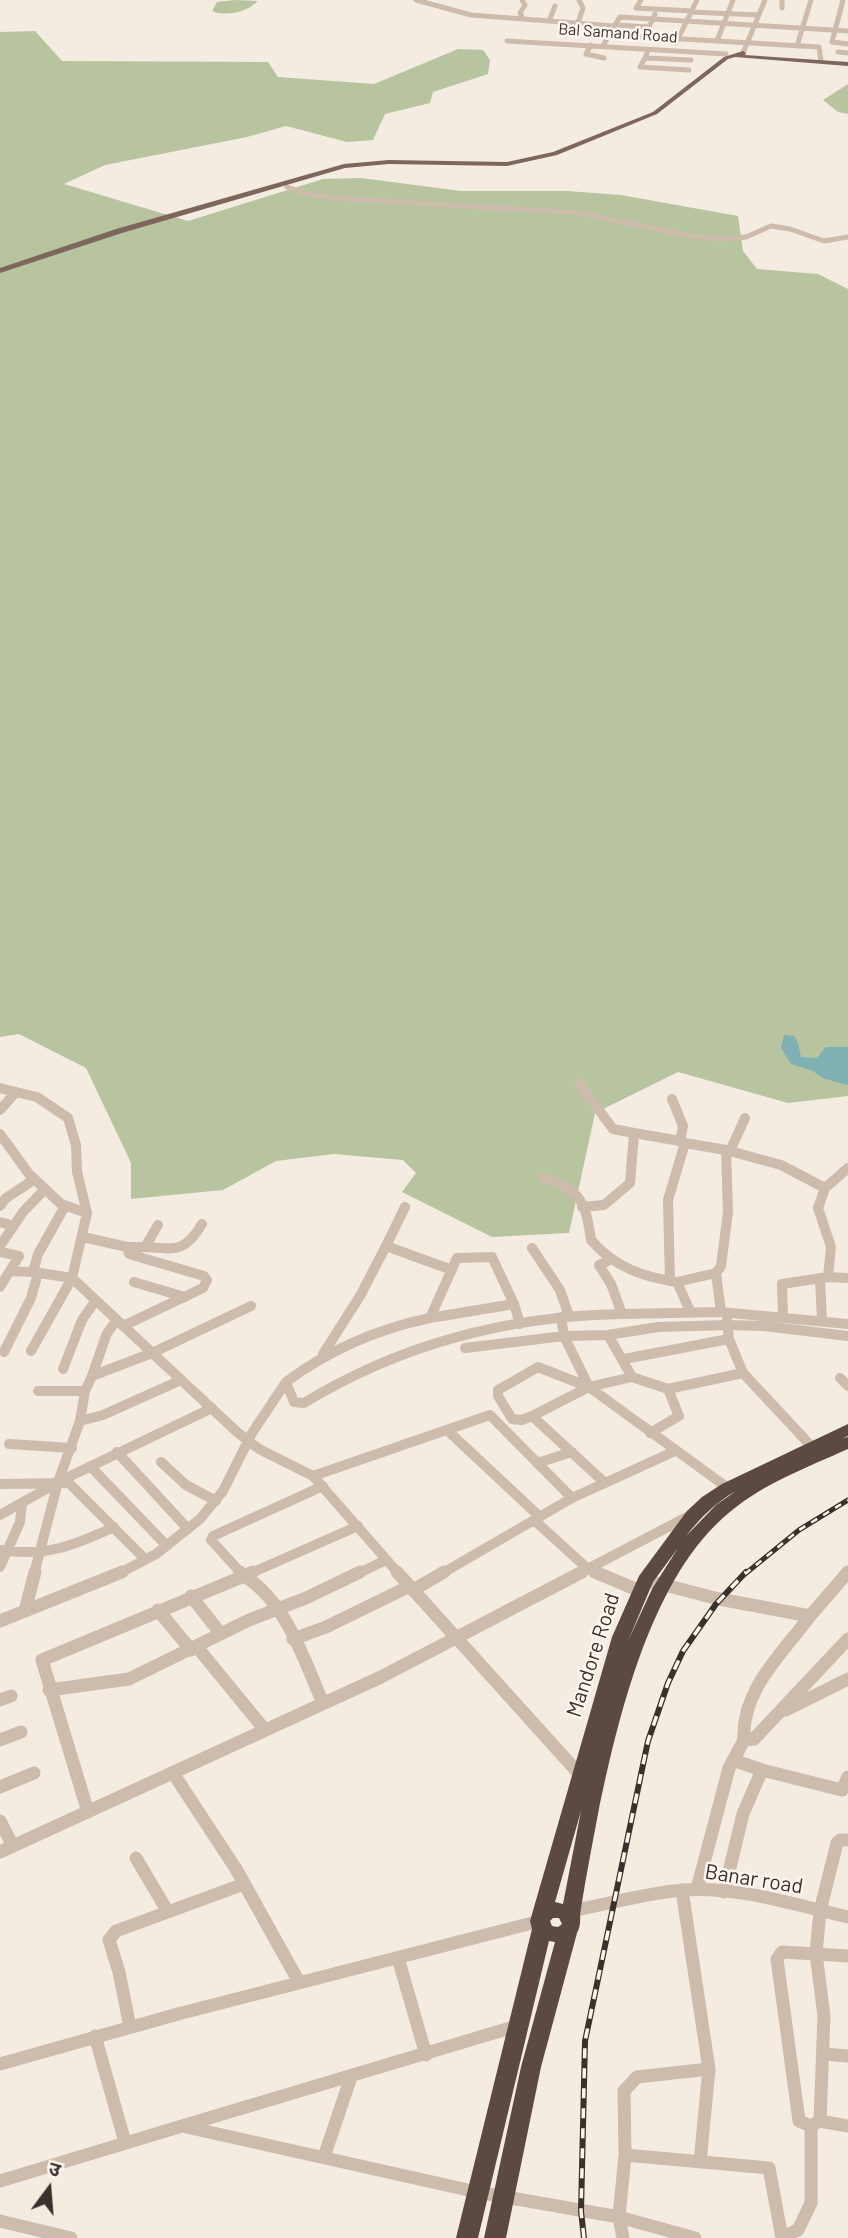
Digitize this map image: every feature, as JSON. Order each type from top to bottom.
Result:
[{"type":"highway","name":"Mandore Road","points":[[467,2238],[542,1921],[581,1776],[621,1637],[643,1586],[693,1515],[728,1488],[848,1429]]},
{"type":"highway","name":"Mandore Road","points":[[495,2238],[531,2067],[570,1919],[607,1739],[647,1617],[679,1556],[698,1531],[720,1510],[762,1482],[848,1442]]},
{"type":"highway","points":[[542,1921],[552,1935],[570,1919]]},
{"type":"main road","name":"Bal Samand Road","points":[[736,55],[848,63]]},
{"type":"main road","name":"Bal Samand Road","points":[[736,55],[848,63]]},
{"type":"main road","points":[[0,273],[148,226],[342,170],[377,164],[503,166],[531,162],[606,138],[664,113],[736,55]]},
{"type":"main road","points":[[0,273],[119,231],[344,166],[389,162],[531,162]]},
{"type":"street","points":[[416,0],[471,15],[649,27]]},
{"type":"street","points":[[641,0],[636,8],[759,15]]},
{"type":"street","points":[[643,37],[667,0]]},
{"type":"street","points":[[679,51],[674,48],[697,0]]},
{"type":"street","points":[[717,41],[733,0]]},
{"type":"street","points":[[736,55],[748,43],[765,0]]},
{"type":"street","points":[[782,0],[782,8]]},
{"type":"street","points":[[797,46],[811,0]]},
{"type":"street","points":[[843,0],[832,42],[848,44]]},
{"type":"street","points":[[523,1],[520,13],[523,19]]},
{"type":"street","points":[[578,23],[581,2]]},
{"type":"street","points":[[549,21],[555,6]]},
{"type":"street","points":[[603,46],[614,25],[622,17],[665,22],[848,31]]},
{"type":"street","points":[[611,35],[819,47],[821,61]]},
{"type":"street","name":"Bal Samand Road","points":[[508,41],[736,55]]},
{"type":"street","points":[[591,45],[586,54],[604,58]]},
{"type":"street","points":[[649,49],[640,67],[689,70]]},
{"type":"street","points":[[838,52],[848,53]]},
{"type":"street","points":[[645,58],[691,60]]},
{"type":"street","points":[[673,69],[677,60]]},
{"type":"street","points":[[287,187],[311,194],[353,199],[581,213],[684,235],[719,239],[746,237],[771,226],[824,240],[848,237]]},
{"type":"street","points":[[579,1083],[613,1129],[728,1151],[781,1165],[824,1188]]},
{"type":"street","points":[[0,1088],[37,1097],[68,1118],[76,1145],[77,1172],[87,1213],[72,1278],[31,1351]]},
{"type":"street","points":[[0,1110],[16,1092]]},
{"type":"street","points":[[672,1099],[683,1126],[669,1199],[672,1264],[674,1281],[690,1311]]},
{"type":"street","points":[[543,1178],[560,1183],[580,1196],[582,1207],[590,1221],[591,1240],[610,1260],[632,1272],[674,1281],[716,1273],[721,1266],[728,1212],[728,1151],[745,1118]]},
{"type":"street","points":[[582,1207],[604,1205],[630,1183],[634,1133]]},
{"type":"street","points":[[0,1134],[45,1189],[65,1206],[87,1213]]},
{"type":"street","points":[[822,1320],[824,1278],[831,1247],[818,1208],[824,1188],[848,1168]]},
{"type":"street","points":[[0,1206],[6,1198],[35,1179]]},
{"type":"street","points":[[0,1246],[34,1198],[45,1189]]},
{"type":"street","points":[[4,1352],[31,1298],[38,1254],[65,1206]]},
{"type":"street","points":[[320,1358],[360,1296],[405,1208]]},
{"type":"street","points":[[0,1222],[14,1226]]},
{"type":"street","points":[[145,1247],[158,1224]]},
{"type":"street","points":[[83,1237],[127,1247],[182,1248],[190,1244],[202,1224]]},
{"type":"street","points":[[386,1246],[452,1270]]},
{"type":"street","points":[[25,1611],[37,1555],[58,1482],[72,1448],[85,1391],[107,1333],[120,1323],[203,1288],[207,1280],[204,1276],[129,1254],[127,1247]]},
{"type":"street","points":[[532,1248],[555,1281],[565,1316],[565,1336],[589,1387]]},
{"type":"street","points":[[0,1252],[19,1256],[0,1287]]},
{"type":"street","points":[[429,1320],[459,1257],[492,1257],[514,1304],[520,1324]]},
{"type":"street","points":[[610,1260],[599,1265],[611,1284],[622,1314]]},
{"type":"street","points":[[11,1271],[72,1278],[248,1441],[281,1462],[313,1476],[581,1776]]},
{"type":"street","points":[[716,1273],[729,1339],[743,1373],[812,1447]]},
{"type":"street","points":[[783,1317],[782,1284],[824,1278],[848,1278]]},
{"type":"street","points":[[134,1282],[185,1297]]},
{"type":"street","points":[[63,1369],[82,1320],[96,1300]]},
{"type":"street","points":[[0,1621],[65,1596],[145,1559],[188,1529],[216,1501],[231,1478],[248,1441],[286,1382],[320,1358],[349,1342],[429,1320],[514,1304]]},
{"type":"street","points":[[92,1376],[152,1353],[251,1307]]},
{"type":"street","points":[[286,1382],[294,1402],[304,1403],[359,1371],[413,1349],[468,1334],[565,1316],[690,1311],[848,1324]]},
{"type":"street","points":[[465,1348],[565,1336],[608,1335],[659,1327],[764,1326],[848,1336]]},
{"type":"street","points":[[608,1335],[632,1377]]},
{"type":"street","points":[[624,1359],[729,1339]]},
{"type":"street","points":[[728,1488],[589,1387],[542,1368],[533,1368],[498,1390],[498,1396],[512,1419],[522,1420],[589,1387],[632,1377],[667,1389],[743,1373]]},
{"type":"street","points":[[80,1421],[103,1415],[181,1380]]},
{"type":"street","points":[[650,1433],[679,1416],[667,1389]]},
{"type":"street","points":[[38,1391],[85,1391]]},
{"type":"street","points":[[0,1515],[117,1452],[212,1408]]},
{"type":"street","points":[[313,1476],[490,1415],[572,1498]]},
{"type":"street","points":[[532,1416],[605,1483]]},
{"type":"street","points":[[447,1430],[588,1569],[643,1586],[663,1585],[719,1599],[810,1616]]},
{"type":"street","points":[[9,1444],[72,1448]]},
{"type":"street","points":[[293,1639],[411,1588],[572,1498],[675,1451]]},
{"type":"street","points":[[117,1452],[188,1529]]},
{"type":"street","points":[[537,1463],[572,1452]]},
{"type":"street","points":[[160,1462],[184,1486],[196,1494],[216,1501]]},
{"type":"street","points":[[90,1466],[167,1546]]},
{"type":"street","points":[[0,1484],[69,1483],[145,1559]]},
{"type":"street","points":[[323,1486],[211,1538],[244,1576],[252,1578],[276,1609],[323,1703]]},
{"type":"street","points":[[0,1567],[4,1551],[20,1522],[22,1503]]},
{"type":"street","points":[[0,1852],[323,1703],[693,1515]]},
{"type":"street","points":[[88,1812],[42,1660],[358,1526]]},
{"type":"street","points":[[4,1551],[37,1555],[55,1552],[114,1527]]},
{"type":"street","points":[[49,1690],[129,1679],[221,1634],[386,1560]]},
{"type":"street","points":[[697,1889],[733,1759],[744,1740],[742,1731],[749,1702],[764,1676],[848,1572]]},
{"type":"street","points":[[191,1596],[221,1634]]},
{"type":"street","points":[[158,1610],[265,1730]]},
{"type":"street","points":[[744,1740],[754,1739],[780,1714],[848,1639]]},
{"type":"street","points":[[780,1714],[848,1678]]},
{"type":"street","points":[[0,1740],[21,1732]]},
{"type":"street","points":[[733,1759],[762,1770],[845,1791],[848,1777]]},
{"type":"street","points":[[724,1892],[740,1819],[751,1789],[762,1770]]},
{"type":"street","points":[[0,1787],[34,1773]]},
{"type":"street","points":[[173,1773],[244,1884],[299,1982]]},
{"type":"street","points":[[0,1821],[13,1846]]},
{"type":"street","points":[[625,2155],[769,2168],[782,2237],[798,2230],[811,2203],[815,2123],[825,2054],[824,1987],[816,1954],[820,1911],[837,1843],[840,1840],[848,1840]]},
{"type":"street","points":[[136,1858],[168,1912]]},
{"type":"street","points":[[130,2027],[110,1940],[116,1931],[244,1884]]},
{"type":"street","name":"Banar road","points":[[570,1919],[682,1890],[697,1889],[848,1917]]},
{"type":"street","points":[[682,1890],[709,2069],[700,2162]]},
{"type":"street","points":[[0,2064],[299,1982],[542,1921]]},
{"type":"street","points":[[848,1956],[782,1952],[777,1959],[799,2120],[848,2126]]},
{"type":"street","points":[[398,1958],[426,2056]]},
{"type":"street","points":[[0,2181],[125,2142],[426,2056],[518,2026]]},
{"type":"street","points":[[95,2036],[125,2142]]},
{"type":"street","points":[[825,2054],[848,2056]]},
{"type":"street","points":[[623,2238],[619,2217],[625,2155],[622,2099],[629,2082],[637,2077],[709,2069]]},
{"type":"street","points":[[324,2157],[351,2077]]},
{"type":"street","points":[[182,2126],[477,2192],[619,2217],[693,2238]]},
{"type":"street","points":[[0,2221],[71,2238]]},
{"type":"green space","points":[[258,1],[236,12],[224,14],[212,11],[217,2]]},
{"type":"green space","points":[[35,31],[62,61],[268,62],[278,77],[374,84],[458,49],[483,50],[490,60],[488,74],[433,92],[430,103],[385,114],[373,140],[347,142],[286,126],[247,137],[105,165],[64,184],[188,221],[323,179],[361,178],[461,191],[567,191],[621,195],[738,216],[743,251],[757,269],[818,274],[848,289],[848,1096],[788,1103],[678,1072],[595,1113],[569,1233],[492,1237],[402,1192],[416,1173],[403,1160],[334,1154],[276,1161],[223,1190],[131,1199],[131,1163],[86,1068],[19,1034],[0,1037],[0,32]]},
{"type":"green space","points":[[848,84],[848,114],[838,112],[823,100]]},
{"type":"water","points":[[784,1035],[794,1036],[801,1057],[817,1058],[826,1047],[848,1047],[848,1085],[822,1078],[813,1071],[791,1064],[781,1048]]},
{"type":"railway","points":[[745,1574],[799,1530],[848,1500]]},
{"type":"railway","points":[[584,2238],[581,2211],[585,2041],[648,1741],[668,1683],[683,1651],[716,1604],[746,1572]]}]
